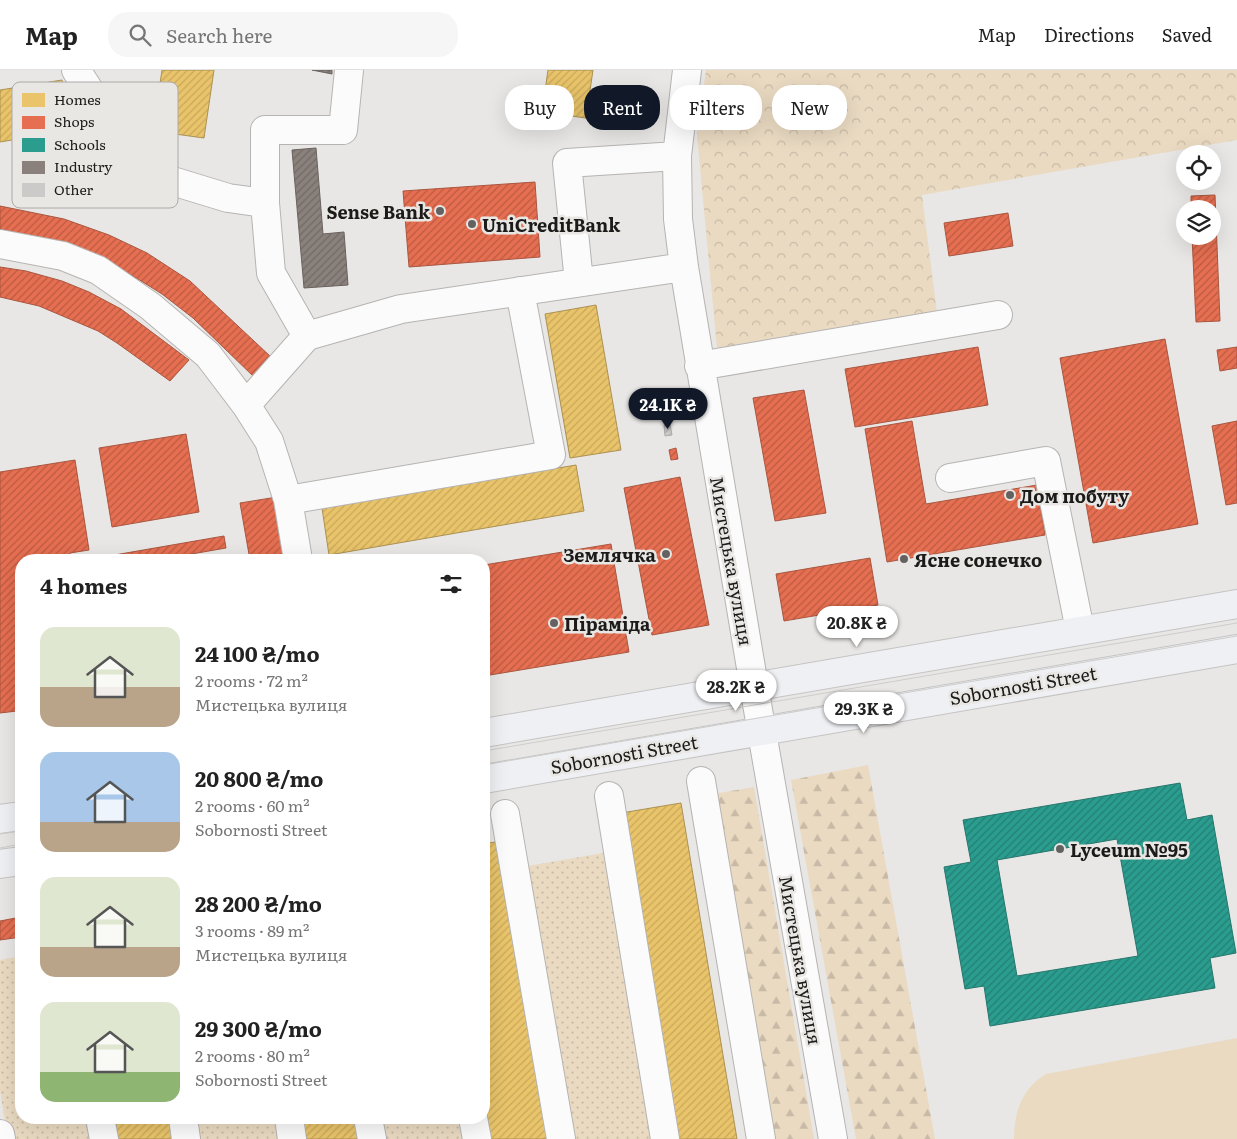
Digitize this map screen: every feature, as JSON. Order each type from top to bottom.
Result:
[{"type":"main road","points":[[490,732],[1237,604]]},
{"type":"main road","name":"Sobornosti Street","points":[[490,778],[1237,649]]},
{"type":"main road","points":[[0,820],[15,817]]},
{"type":"main road","points":[[0,864],[15,862]]},
{"type":"street","points":[[76,70],[84,82]]},
{"type":"street","points":[[307,336],[271,274],[265,203],[265,130],[343,130],[349,70]]},
{"type":"street","name":"Мистецька вулиця","points":[[687,70],[677,156],[678,219],[684,267],[761,730],[833,1139]]},
{"type":"street","points":[[579,282],[568,163],[677,156]]},
{"type":"street","points":[[178,183],[228,198],[265,203]]},
{"type":"street","points":[[0,244],[24,247],[63,256],[98,270],[150,306],[208,355],[246,405],[269,441],[288,500],[297,554]]},
{"type":"street","points":[[246,405],[307,336],[400,309],[684,267]]},
{"type":"street","points":[[288,500],[551,455],[520,291]]},
{"type":"street","points":[[699,366],[998,315]]},
{"type":"street","points":[[950,478],[1046,461],[1080,630]]},
{"type":"street","points":[[701,781],[761,1139]]},
{"type":"street","points":[[609,796],[666,1139]]},
{"type":"street","points":[[505,814],[561,1139]]},
{"type":"street","points":[[101,1124],[104,1139]]},
{"type":"street","points":[[183,1124],[186,1139]]},
{"type":"street","points":[[290,1124],[292,1139]]},
{"type":"street","points":[[369,1124],[372,1139]]},
{"type":"street","points":[[474,1124],[477,1139]]},
{"type":"street","points":[[0,1134],[1,1139]]},
{"type":"green space","points":[[706,70],[1237,70],[1237,140],[1208,145],[1176,145],[1176,151],[922,195],[937,313],[717,348],[698,130],[762,130],[762,85],[704,85]]},
{"type":"green space","points":[[868,765],[935,1139],[856,1139],[791,780]]},
{"type":"green space","points":[[754,787],[814,1139],[772,1139],[713,794]]},
{"type":"green space","points":[[609,852],[658,1139],[569,1139],[522,867]]},
{"type":"green space","points":[[15,957],[15,1124],[95,1124],[97,1139],[8,1139],[0,1091],[0,960]]},
{"type":"green space","points":[[1237,1038],[1237,1139],[1014,1139],[1014,1129],[1021,1102],[1031,1086],[1046,1074]]},
{"type":"green space","points":[[191,1124],[280,1124],[283,1139],[194,1139]]},
{"type":"green space","points":[[377,1124],[466,1124],[469,1139],[380,1139]]},
{"type":"building: Homes","points":[[162,70],[214,70],[204,138],[178,134],[178,82],[160,82]]},
{"type":"building: Homes","points":[[548,70],[593,70],[591,85],[584,85],[584,118],[574,116],[574,85],[546,85]]},
{"type":"building: Homes","points":[[12,88],[12,140],[0,142],[0,90]]},
{"type":"building: Homes","points":[[596,305],[621,450],[570,458],[545,314]]},
{"type":"building: Homes","points":[[576,465],[584,511],[329,554],[322,508]]},
{"type":"building: Homes","points":[[681,803],[737,1139],[675,1139],[621,813]]},
{"type":"building: Homes","points":[[500,841],[550,1139],[486,1139],[485,1124],[490,1124],[490,843]]},
{"type":"building: Homes","points":[[116,1124],[172,1124],[175,1139],[118,1139]]},
{"type":"building: Homes","points":[[300,1124],[357,1124],[360,1139],[303,1139]]},
{"type":"building: Shops","name":"UniCreditBank","points":[[535,182],[540,257],[409,267],[403,191]]},
{"type":"building: Shops","points":[[1215,195],[1215,200],[1191,200],[1191,196]]},
{"type":"building: Shops","points":[[0,206],[64,219],[109,235],[147,253],[190,281],[271,357],[253,376],[193,318],[162,294],[97,255],[51,241],[0,229]]},
{"type":"building: Shops","points":[[1008,213],[1013,246],[949,256],[944,223]]},
{"type":"building: Shops","points":[[1192,245],[1217,245],[1220,321],[1196,322]]},
{"type":"building: Shops","points":[[0,267],[26,271],[62,281],[89,292],[121,309],[189,360],[170,381],[98,331],[39,306],[0,297]]},
{"type":"building: Shops","points":[[1165,339],[1198,524],[1093,543],[1060,358]]},
{"type":"building: Shops","points":[[978,347],[988,405],[855,427],[845,369]]},
{"type":"building: Shops","points":[[1237,347],[1237,368],[1220,371],[1217,350]]},
{"type":"building: Shops","points":[[804,390],[826,513],[775,521],[753,398]]},
{"type":"building: Shops","name":"Дом побуту","points":[[912,421],[926,504],[1037,485],[1045,535],[887,562],[865,429]]},
{"type":"building: Shops","points":[[1237,421],[1237,503],[1226,505],[1212,426]]},
{"type":"building: Shops","points":[[186,434],[199,512],[112,527],[99,448]]},
{"type":"building: Shops","points":[[676,448],[678,459],[671,460],[669,450]]},
{"type":"building: Shops","points":[[75,460],[89,550],[70,554],[15,554],[15,711],[0,713],[0,472]]},
{"type":"building: Shops","name":"Землячка","points":[[680,477],[709,625],[652,635],[624,488]]},
{"type":"building: Shops","points":[[277,497],[287,554],[249,554],[240,503]]},
{"type":"building: Shops","points":[[224,536],[226,548],[192,554],[120,554]]},
{"type":"building: Shops","name":"Піраміда","points":[[611,544],[629,652],[490,675],[490,564]]},
{"type":"building: Shops","points":[[870,558],[878,605],[784,621],[776,574]]},
{"type":"building: Shops","points":[[15,918],[15,938],[0,940],[0,921]]},
{"type":"building: Schools","points":[[1180,783],[1187,820],[1212,815],[1236,953],[1210,958],[1215,988],[990,1026],[984,986],[965,989],[944,867],[971,862],[963,820]],"holes":[[[1117,839],[1138,956],[1017,976],[997,860]]]},
{"type":"building: Industry","points":[[312,70],[332,70],[332,74]]},
{"type":"building: Industry","points":[[316,148],[323,234],[344,232],[348,285],[304,288],[292,150]]},
{"type":"building: Other","points":[[670,424],[672,435],[665,436],[664,425]]},
{"type":"tram line","points":[[490,750],[1237,623]]},
{"type":"tram line","points":[[490,764],[1237,636]]},
{"type":"tram line","points":[[0,834],[15,832]]},
{"type":"tram line","points":[[0,848],[15,845]]},
{"type":"place","name":"Sense Bank","points":[[440,211]]},
{"type":"place","name":"UniCreditBank","points":[[472,224]]},
{"type":"place","name":"Дом побуту","points":[[1010,495]]},
{"type":"place","name":"Землячка","points":[[666,554]]},
{"type":"place","name":"Ясне сонечко","points":[[904,559]]},
{"type":"place","name":"Піраміда","points":[[554,623]]},
{"type":"place","name":"Lyceum №95","points":[[1060,849]]}]
